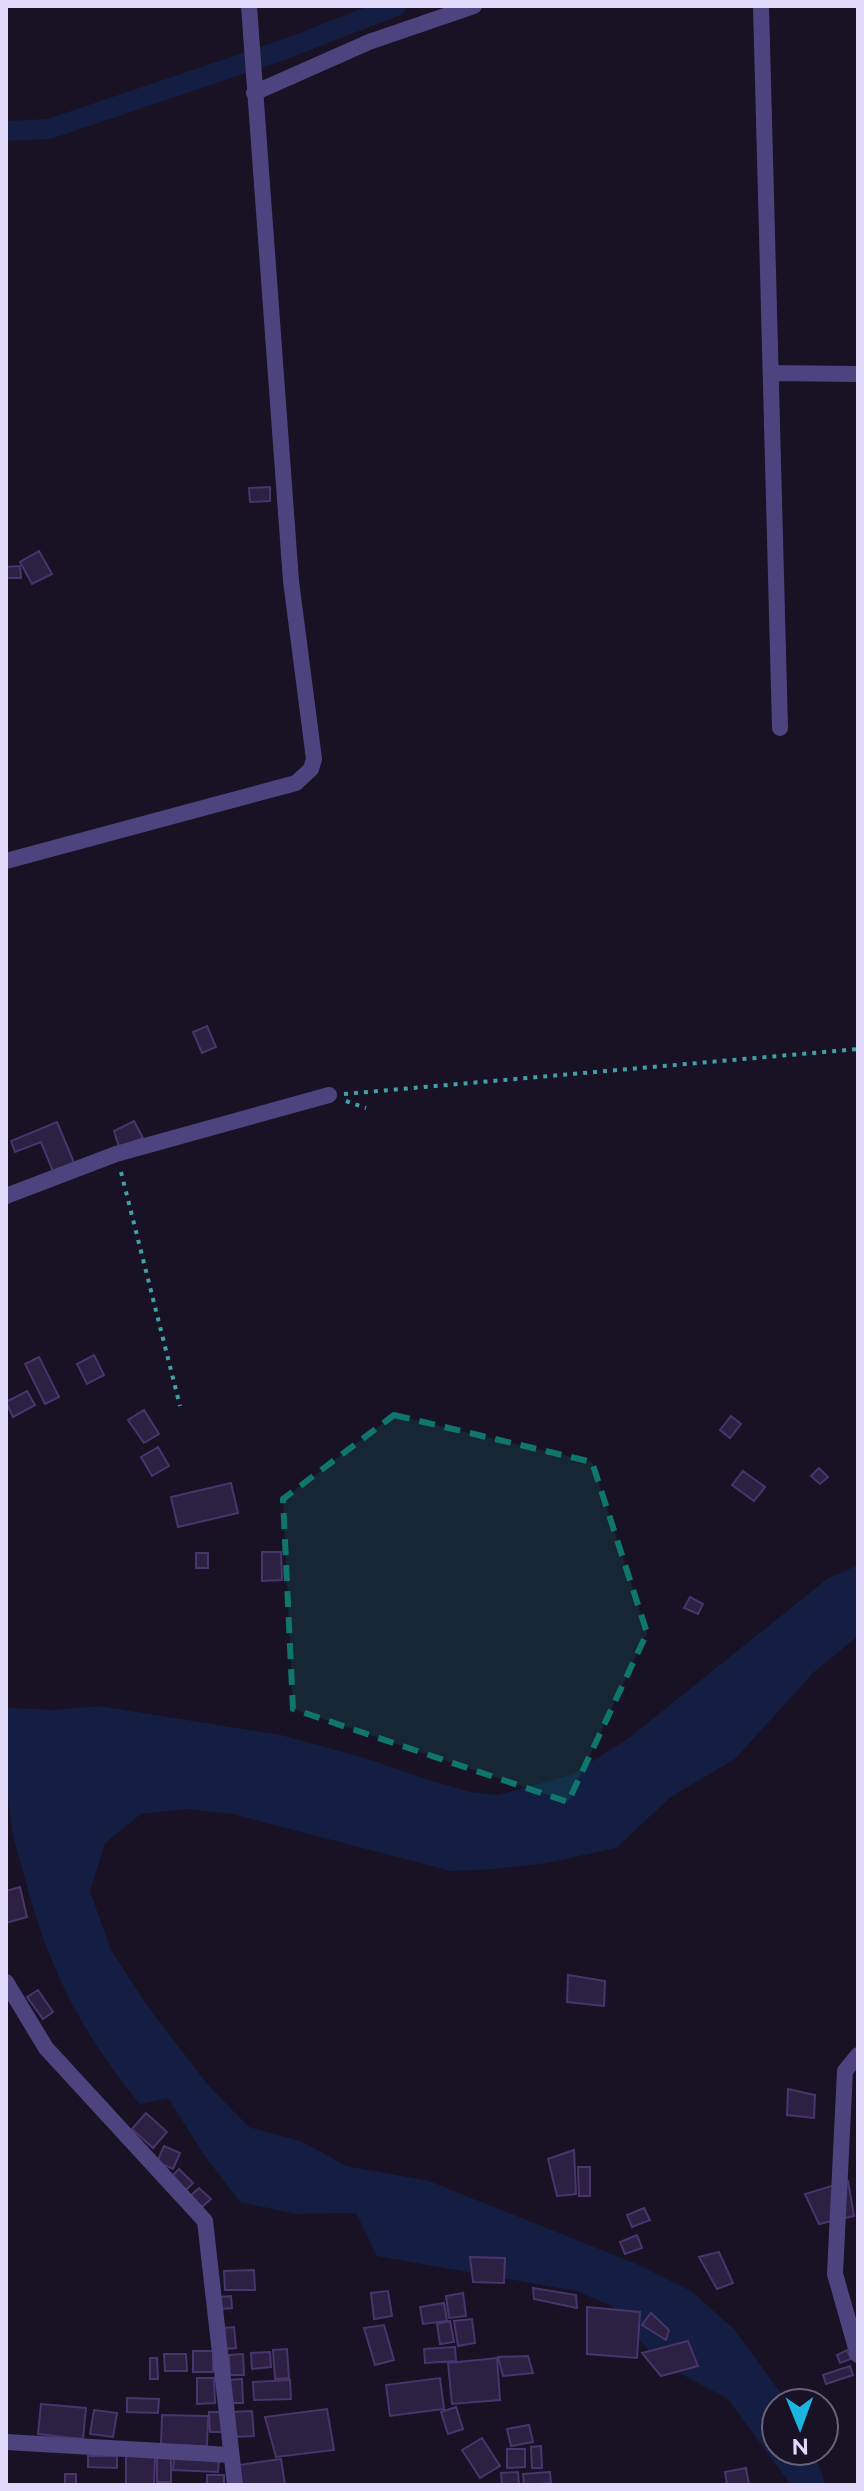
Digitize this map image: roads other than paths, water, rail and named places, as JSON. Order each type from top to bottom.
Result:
[{"type":"street","points":[[6,861],[296,783],[311,769],[314,759],[291,581],[249,6]]},
{"type":"street","points":[[254,93],[369,42],[474,6]]},
{"type":"street","points":[[761,6],[780,728]]},
{"type":"street","points":[[771,373],[858,374]]},
{"type":"street","points":[[6,1196],[116,1154],[329,1095]]},
{"type":"street","points":[[6,1982],[46,2048],[205,2221],[235,2485]]},
{"type":"street","points":[[858,2055],[845,2071],[835,2274],[858,2355]]},
{"type":"street","points":[[6,2442],[230,2455]]},
{"type":"water","points":[[858,1565],[858,1636],[814,1672],[735,1759],[672,1796],[616,1848],[547,1863],[451,1871],[232,1814],[187,1809],[141,1814],[105,1843],[90,1891],[111,1950],[146,2004],[208,2085],[249,2127],[303,2142],[346,2166],[429,2181],[639,2265],[691,2291],[734,2329],[776,2387],[760,2387],[760,2443],[728,2399],[657,2361],[612,2306],[576,2291],[377,2256],[356,2213],[296,2214],[240,2202],[204,2155],[168,2098],[140,2104],[83,2024],[44,1939],[13,1834],[7,1782],[6,1705],[9,1708],[54,1710],[99,1706],[281,1735],[471,1792],[498,1795],[571,1775],[630,1737],[827,1579]]},
{"type":"water","points":[[778,2467],[819,2467],[826,2485],[791,2485]]},
{"type":"waterway","points":[[6,131],[49,129],[283,50],[396,6]]}]
